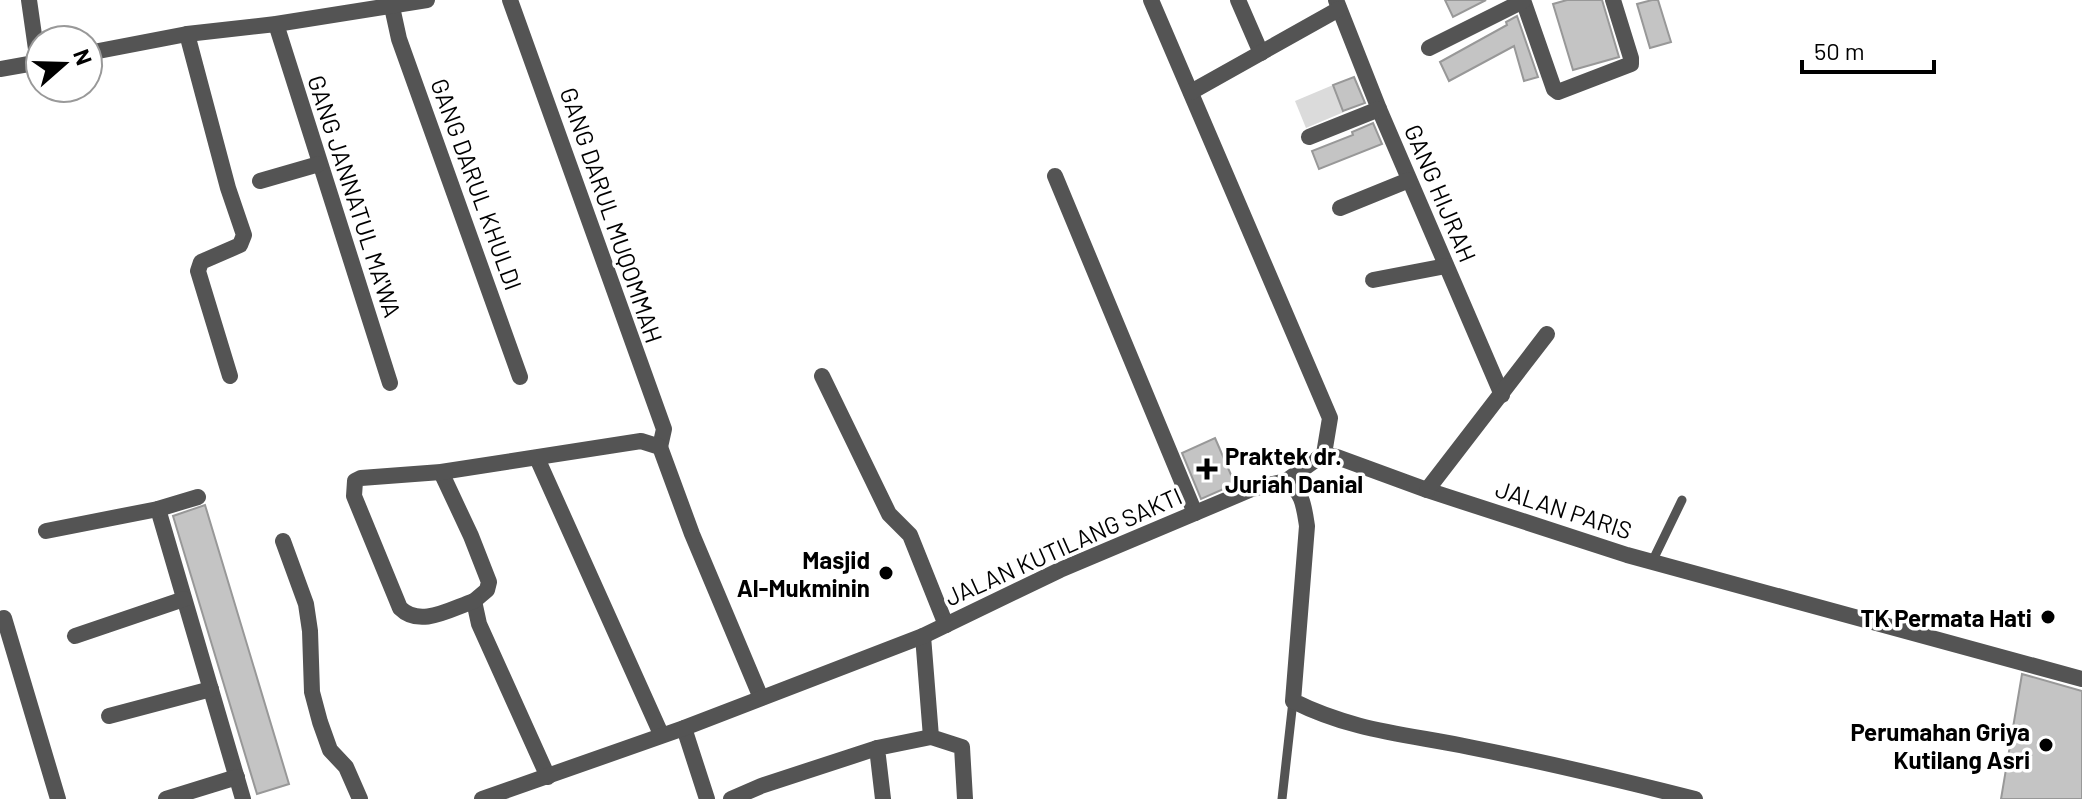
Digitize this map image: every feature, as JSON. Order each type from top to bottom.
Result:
[{"type":"street","points":[[29,0],[33,24]]},
{"type":"street","points":[[104,50],[187,34],[276,24],[427,0]]},
{"type":"street","name":"GANG DARUL MUQOMMAH","points":[[510,0],[664,429],[660,447],[692,534],[761,698]]},
{"type":"street","points":[[1151,0],[1330,418],[1324,454],[1286,481],[1297,488],[1303,501],[1307,526],[1293,701],[1378,732],[1581,770],[1695,799]]},
{"type":"street","points":[[1238,0],[1261,53]]},
{"type":"street","points":[[1429,48],[1523,1],[1554,89],[1558,92],[1631,64],[1613,0]]},
{"type":"street","name":"GANG HIJRAH","points":[[1191,92],[1261,53],[1338,4],[1379,109],[1502,395]]},
{"type":"street","name":"GANG DARUL KHULDI","points":[[392,7],[399,39],[520,377]]},
{"type":"street","name":"GANG JANNATUL MA'WA","points":[[276,24],[390,383]]},
{"type":"street","points":[[187,34],[228,188],[244,235],[240,245],[201,262],[198,271],[230,376]]},
{"type":"street","points":[[0,69],[24,65]]},
{"type":"street","points":[[1309,137],[1379,109]]},
{"type":"street","points":[[260,181],[319,164]]},
{"type":"street","points":[[1055,176],[1195,513]]},
{"type":"street","points":[[1340,208],[1409,180]]},
{"type":"street","points":[[1373,280],[1446,266]]},
{"type":"street","points":[[1427,490],[1547,334]]},
{"type":"street","points":[[822,376],[889,514],[910,535],[946,625]]},
{"type":"street","points":[[441,472],[489,582],[487,590],[474,601],[422,618],[413,618],[400,608],[354,496],[355,481],[441,472],[641,441],[660,447]]},
{"type":"street","name":"JALAN PARIS","points":[[1324,454],[1652,562],[2082,679]]},
{"type":"street","points":[[537,458],[661,734]]},
{"type":"street","name":"JALAN KUTILANG SAKTI","points":[[482,799],[526,793],[548,777],[923,636],[1060,570],[1252,489],[1286,481]]},
{"type":"street","points":[[46,531],[158,509],[198,497]]},
{"type":"street","points":[[158,509],[243,799]]},
{"type":"street","points":[[283,541],[306,604],[312,692],[320,722],[330,750],[346,767],[360,799]]},
{"type":"street","points":[[75,636],[184,599]]},
{"type":"street","points":[[474,601],[479,624],[548,777]]},
{"type":"street","points":[[4,618],[58,799]]},
{"type":"street","points":[[923,636],[931,737]]},
{"type":"street","points":[[109,716],[211,689]]},
{"type":"street","points":[[684,728],[707,799]]},
{"type":"street","points":[[731,799],[877,748],[931,737],[962,747],[965,799]]},
{"type":"street","points":[[877,748],[883,799]]},
{"type":"street","points":[[166,799],[237,777]]},
{"type":"lane","points":[[1652,562],[1682,500]]},
{"type":"lane","points":[[1282,799],[1293,701]]},
{"type":"shaded area","points":[[1333,85],[1344,112],[1306,128],[1295,101]]},
{"type":"building","points":[[1445,0],[1486,0],[1453,17]]},
{"type":"building","points":[[1567,0],[1602,0],[1619,57],[1573,70],[1553,4]]},
{"type":"building","points":[[1658,0],[1671,42],[1650,48],[1637,4]]},
{"type":"building","points":[[1517,16],[1538,77],[1524,81],[1514,46],[1449,81],[1440,62],[1507,25],[1506,22]]},
{"type":"building","points":[[1354,77],[1365,103],[1343,111],[1333,85]]},
{"type":"building","points":[[1373,123],[1382,144],[1319,169],[1312,151],[1353,135],[1352,132]]},
{"type":"building","name":"Praktek dr. Juriah Danial","points":[[1215,438],[1235,484],[1201,499],[1182,453]]},
{"type":"building","points":[[205,505],[289,784],[257,794],[173,516]]},
{"type":"building","name":"Perumahan Griya Kutilang Asri","points":[[2022,674],[2082,691],[2082,799],[2001,799]]},
{"type":"place","name":"Praktek dr. Juriah Danial","points":[[1207,469]]},
{"type":"place","name":"Masjid Al-Mukminin","points":[[886,573]]},
{"type":"place","name":"TK Permata Hati","points":[[2048,617]]},
{"type":"place","name":"Perumahan Griya Kutilang Asri","points":[[2046,745]]}]
